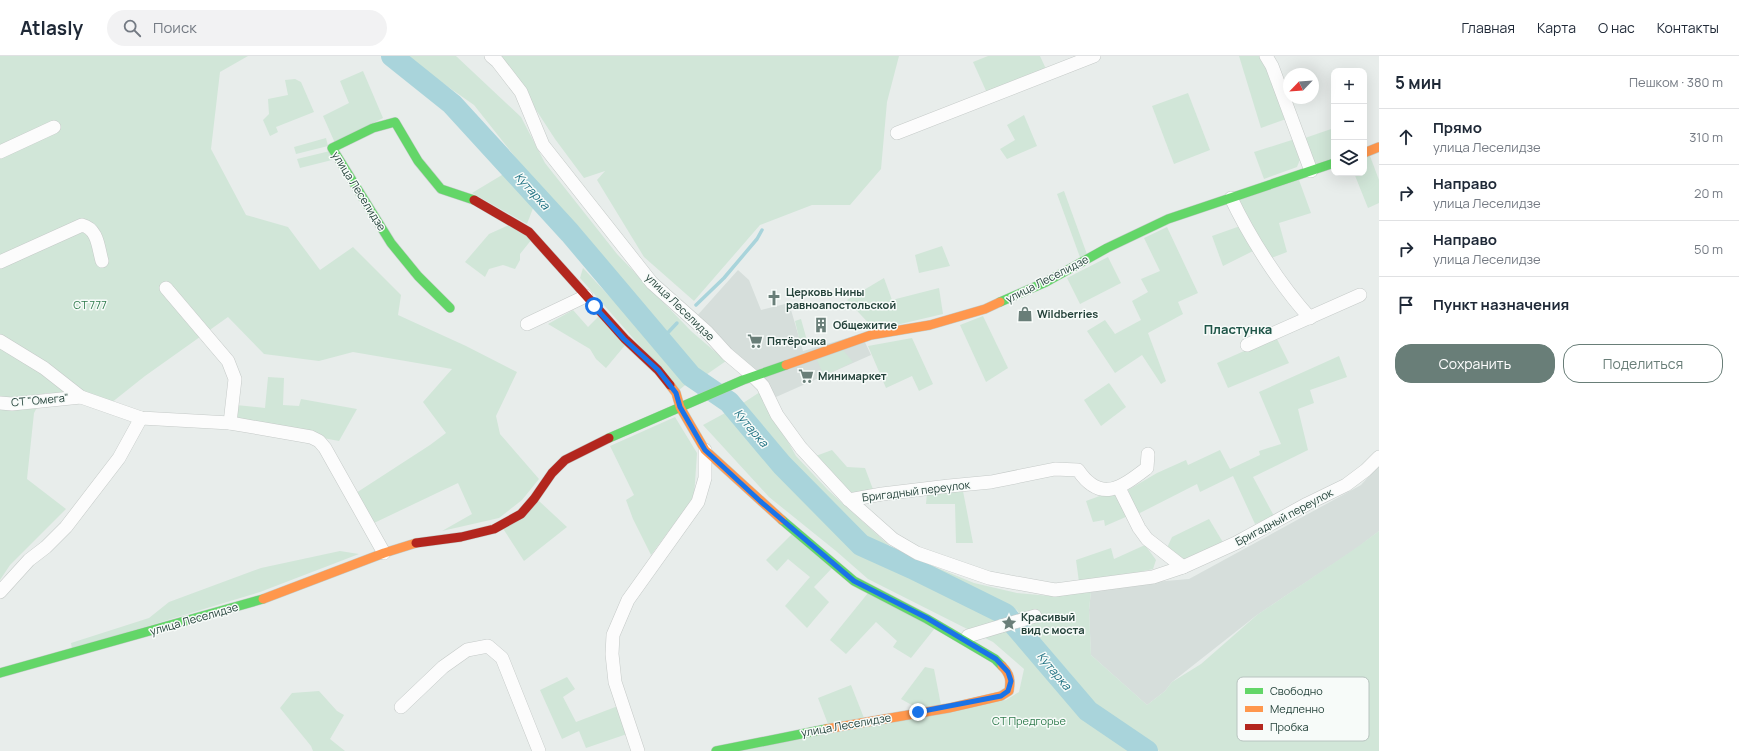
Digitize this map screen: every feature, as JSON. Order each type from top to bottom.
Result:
[{"type":"street","name":"улица Леселидзе","points":[[491,56],[497,61],[521,92],[543,145],[604,220],[652,283],[707,332],[748,378],[763,386],[778,415],[800,448],[849,500]]},
{"type":"street","points":[[897,133],[1094,56]]},
{"type":"street","points":[[1266,56],[1272,66],[1311,171]]},
{"type":"street","name":"улица Леселидзе","points":[[450,308],[418,276],[391,243],[332,148],[373,128],[395,122],[418,161],[441,189],[476,201],[529,232],[624,339],[658,370],[676,393],[680,407],[705,450],[760,501],[854,581],[927,618],[996,659],[1008,672],[1011,681],[1008,691],[1001,696],[949,708],[789,736],[716,751]]},
{"type":"street","points":[[0,152],[54,127]]},
{"type":"street","points":[[1367,152],[1379,148]]},
{"type":"street","name":"улица Леселидзе","points":[[0,673],[262,599],[384,553],[421,542],[461,537],[494,529],[521,514],[552,473],[565,460],[596,444],[680,407],[748,378],[871,335],[930,325],[985,309],[1046,282],[1107,248],[1168,219],[1331,164]]},
{"type":"street","points":[[1231,198],[1245,227],[1298,304],[1310,318]]},
{"type":"street","points":[[0,262],[82,225],[88,226],[95,234],[102,261]]},
{"type":"street","points":[[166,288],[228,361],[235,380],[230,423]]},
{"type":"street","points":[[1247,345],[1360,295]]},
{"type":"street","points":[[528,324],[586,296]]},
{"type":"street","points":[[0,341],[44,368],[81,397],[141,418],[230,423],[311,437],[319,441],[325,448],[384,553]]},
{"type":"street","name":"СТ \"Омега\"","points":[[0,403],[12,404],[81,397]]},
{"type":"street","points":[[0,592],[29,560],[46,547],[66,527],[119,458],[141,418]]},
{"type":"street","points":[[638,751],[615,682],[612,654],[613,635],[628,600],[698,502],[705,478],[705,450]]},
{"type":"street","points":[[1148,454],[1147,468],[1119,488],[1139,528],[1147,539],[1183,567]]},
{"type":"street","name":"Бригадный переулок","points":[[849,500],[893,539],[916,553],[989,578],[1055,590],[1153,577],[1183,567],[1236,543],[1307,504],[1346,485],[1366,470],[1379,457]]},
{"type":"street","name":"Бригадный переулок","points":[[849,500],[897,492],[991,482],[1054,469],[1078,470],[1090,484],[1099,488],[1108,490],[1119,488]]},
{"type":"street","points":[[968,636],[1035,616]]},
{"type":"street","points":[[401,707],[443,667],[467,650],[488,646],[502,658],[538,751]]},
{"type":"shaded area","points":[[738,270],[749,280],[761,310],[789,303],[803,351],[861,334],[871,355],[776,397],[770,387],[695,318]]},
{"type":"shaded area","points":[[1379,465],[1379,531],[1357,548],[1257,615],[1172,682],[1165,691],[1147,705],[1091,655],[1089,610],[1091,591],[1130,584],[1189,579],[1361,485]]},
{"type":"green space","name":"СТ 777","points":[[0,56],[248,56],[220,72],[211,149],[246,215],[288,227],[320,270],[353,247],[401,295],[398,315],[466,346],[517,372],[496,416],[500,434],[539,479],[522,500],[499,518],[442,531],[472,514],[458,483],[374,523],[356,493],[446,433],[423,402],[452,369],[353,352],[319,361],[264,354],[228,317],[145,376],[111,403],[91,395],[45,393],[34,413],[27,479],[66,509],[10,565],[0,580]]},
{"type":"green space","points":[[404,56],[456,56],[521,117],[545,163],[617,254],[691,331],[726,361],[703,377],[693,368],[534,181],[474,105]]},
{"type":"green space","points":[[501,56],[899,56],[887,102],[881,169],[850,205],[812,205],[760,225],[694,301],[644,257],[597,180],[605,171],[584,178],[555,139]]},
{"type":"green space","points":[[988,56],[1040,56],[1046,69],[987,93],[973,62]]},
{"type":"green space","points":[[1239,56],[1260,56],[1267,69],[1286,119],[1261,128]]},
{"type":"green space","points":[[363,71],[383,118],[335,143],[323,116],[349,103],[340,81]]},
{"type":"green space","points":[[295,79],[301,82],[314,112],[276,127],[278,132],[270,136],[263,120],[269,114],[268,99],[288,95],[285,80]]},
{"type":"green space","points":[[1188,93],[1210,150],[1174,164],[1152,106]]},
{"type":"green space","points":[[1024,115],[1037,146],[1007,159],[1000,149],[1015,140],[1007,125]]},
{"type":"green space","points":[[1331,129],[1331,159],[1315,164],[1305,138]]},
{"type":"green space","points":[[326,138],[328,146],[296,154],[294,147]]},
{"type":"green space","points":[[1295,139],[1301,157],[1297,167],[1264,179],[1254,152]]},
{"type":"green space","points":[[330,151],[332,160],[300,168],[297,159]]},
{"type":"green space","points":[[1370,156],[1379,180],[1379,203],[1368,208],[1355,176],[1367,176],[1367,157]]},
{"type":"green space","points":[[507,172],[535,203],[527,224],[472,193]]},
{"type":"green space","points":[[1299,180],[1311,213],[1279,223],[1287,252],[1269,259],[1237,200]]},
{"type":"green space","points":[[1064,191],[1088,257],[1081,260],[1057,194]]},
{"type":"green space","points":[[509,225],[532,239],[520,254],[520,260],[515,269],[503,265],[489,269],[485,277],[465,262],[489,234]]},
{"type":"green space","points":[[1243,225],[1257,249],[1223,266],[1212,236]]},
{"type":"green space","points":[[1167,227],[1198,293],[1178,302],[1183,314],[1148,333],[1166,381],[1161,384],[1142,355],[1115,373],[1087,331],[1105,320],[1115,334],[1141,320],[1132,301],[1148,292],[1141,279],[1160,271],[1144,238]]},
{"type":"green space","points":[[942,246],[950,266],[919,273],[915,255]]},
{"type":"green space","points":[[1108,257],[1121,283],[1080,304],[1067,278]]},
{"type":"green space","points":[[583,268],[689,382],[679,390],[580,278]]},
{"type":"green space","points":[[884,278],[892,300],[939,288],[943,314],[875,330],[847,300]]},
{"type":"green space","points":[[573,310],[588,327],[600,315],[626,344],[606,368],[596,359],[590,349],[548,324]]},
{"type":"green space","points":[[983,316],[1008,368],[986,382],[960,325]]},
{"type":"green space","points":[[801,319],[808,344],[801,346],[795,321]]},
{"type":"green space","points":[[1276,337],[1289,363],[1228,388],[1217,363]]},
{"type":"green space","points":[[912,338],[933,384],[919,391],[912,376],[886,388],[868,346]]},
{"type":"green space","points":[[843,350],[853,362],[824,376],[817,360]]},
{"type":"green space","points":[[1339,356],[1347,377],[1310,390],[1314,403],[1298,409],[1308,450],[1253,477],[1274,516],[1255,524],[1233,476],[1200,492],[1197,484],[1138,514],[1128,490],[1157,473],[1186,460],[1188,465],[1220,450],[1230,469],[1260,455],[1259,451],[1281,444],[1259,392]]},
{"type":"green space","points":[[268,377],[284,378],[283,405],[299,406],[301,399],[357,409],[339,441],[232,421],[236,405],[265,408]]},
{"type":"green space","points":[[1109,383],[1126,407],[1101,426],[1084,400]]},
{"type":"green space","points":[[760,392],[796,456],[828,490],[894,550],[974,583],[1017,593],[1050,596],[1091,591],[1089,610],[1091,655],[1147,705],[1165,691],[1172,682],[1201,664],[1257,615],[1379,531],[1379,751],[1159,751],[1094,706],[1069,672],[1032,632],[1017,610],[990,600],[865,543],[788,464],[740,405]]},
{"type":"green space","name":"СТ Предгорье","points":[[727,412],[748,440],[842,539],[875,559],[993,617],[1013,635],[1084,712],[1137,751],[730,751],[1006,700],[1019,692],[1024,669],[993,642],[868,579],[769,497],[703,425]]},
{"type":"green space","points":[[675,417],[697,453],[694,497],[651,555],[633,519],[626,500],[634,495],[610,446]]},
{"type":"green space","points":[[832,450],[847,467],[865,468],[874,492],[849,497],[813,457]]},
{"type":"green space","points":[[963,491],[973,543],[956,543],[955,504],[926,504],[927,494]]},
{"type":"green space","points":[[1105,494],[1116,495],[1128,516],[1105,526],[1104,520],[1093,522],[1086,501]]},
{"type":"green space","points":[[539,501],[567,527],[524,561],[502,527]]},
{"type":"green space","points":[[1209,519],[1224,544],[1183,563],[1166,550],[1172,537]]},
{"type":"green space","points":[[793,533],[833,567],[814,587],[829,602],[807,628],[785,606],[810,577],[788,559],[777,571],[766,560]]},
{"type":"green space","points":[[1145,545],[1156,560],[1153,569],[1094,582],[1079,582],[1076,560],[1111,548],[1114,559]]},
{"type":"green space","points":[[340,551],[359,554],[260,592],[72,649],[71,643],[149,618],[169,602],[261,568]]},
{"type":"green space","points":[[868,593],[935,628],[911,658],[893,647],[897,641],[876,622],[846,654],[830,640]]},
{"type":"green space","points":[[925,667],[934,669],[941,705],[919,709],[901,699]]},
{"type":"green space","points":[[567,677],[575,689],[563,697],[576,722],[618,706],[627,734],[586,748],[579,731],[562,739],[540,690]]},
{"type":"green space","points":[[851,685],[864,718],[828,724],[818,698]]},
{"type":"green space","points":[[319,691],[337,711],[344,715],[330,739],[345,751],[313,751],[311,746],[280,708],[292,693]]},
{"type":"waterway","name":"Кутарка","points":[[392,56],[452,104],[570,233],[691,376],[729,402],[782,465],[861,545],[912,568],[1005,614],[1088,711],[1147,751]]},
{"type":"waterway","points":[[696,305],[724,278],[757,239],[762,230]]},
{"type":"waterway","points":[[661,340],[677,323]]},
{"type":"traffic: fast","points":[[450,308],[418,276],[391,243],[332,148],[373,128],[395,122],[418,161],[441,189],[474,200]]},
{"type":"traffic: fast","points":[[1000,302],[1046,282],[1107,248],[1168,219],[1331,164]]},
{"type":"traffic: fast","points":[[609,438],[743,380],[786,365]]},
{"type":"traffic: fast","points":[[782,520],[854,581],[927,619],[995,659],[1002,666]]},
{"type":"traffic: fast","points":[[0,673],[263,599]]},
{"type":"traffic: fast","points":[[716,751],[826,729]]},
{"type":"traffic: slow","points":[[1367,152],[1379,147]]},
{"type":"traffic: slow","points":[[786,365],[871,335],[930,325],[985,309],[1000,302]]},
{"type":"traffic: slow","points":[[670,385],[676,393],[680,407],[705,450],[782,520]]},
{"type":"traffic: slow","points":[[263,599],[384,553],[416,543]]},
{"type":"traffic: slow","points":[[826,729],[949,708],[1001,696],[1009,691],[1010,684],[1007,672],[1002,666]]},
{"type":"traffic: jam","points":[[474,200],[529,232],[625,339],[658,370],[670,385]]},
{"type":"traffic: jam","points":[[416,543],[461,537],[494,529],[521,514],[534,499],[552,473],[565,460],[609,438]]},
{"type":"place","name":"Церковь Нины равноапостольской","points":[[774,298]]},
{"type":"place","name":"Wildberries","points":[[1025,314]]},
{"type":"place","name":"Общежитие","points":[[821,325]]},
{"type":"place","name":"Пятёрочка","points":[[755,341]]},
{"type":"place","name":"Минимаркет","points":[[806,376]]},
{"type":"place","name":"Красивый вид с моста","points":[[1009,623]]},
{"type":"district","name":"Пластунка","points":[[1238,329]]},
{"type":"route","points":[[594,306],[624,339],[658,370],[676,393],[680,407],[705,450],[760,501],[854,581],[927,618],[996,659],[1008,672],[1011,681],[1008,691],[1001,696],[949,708],[918,712]]}]
